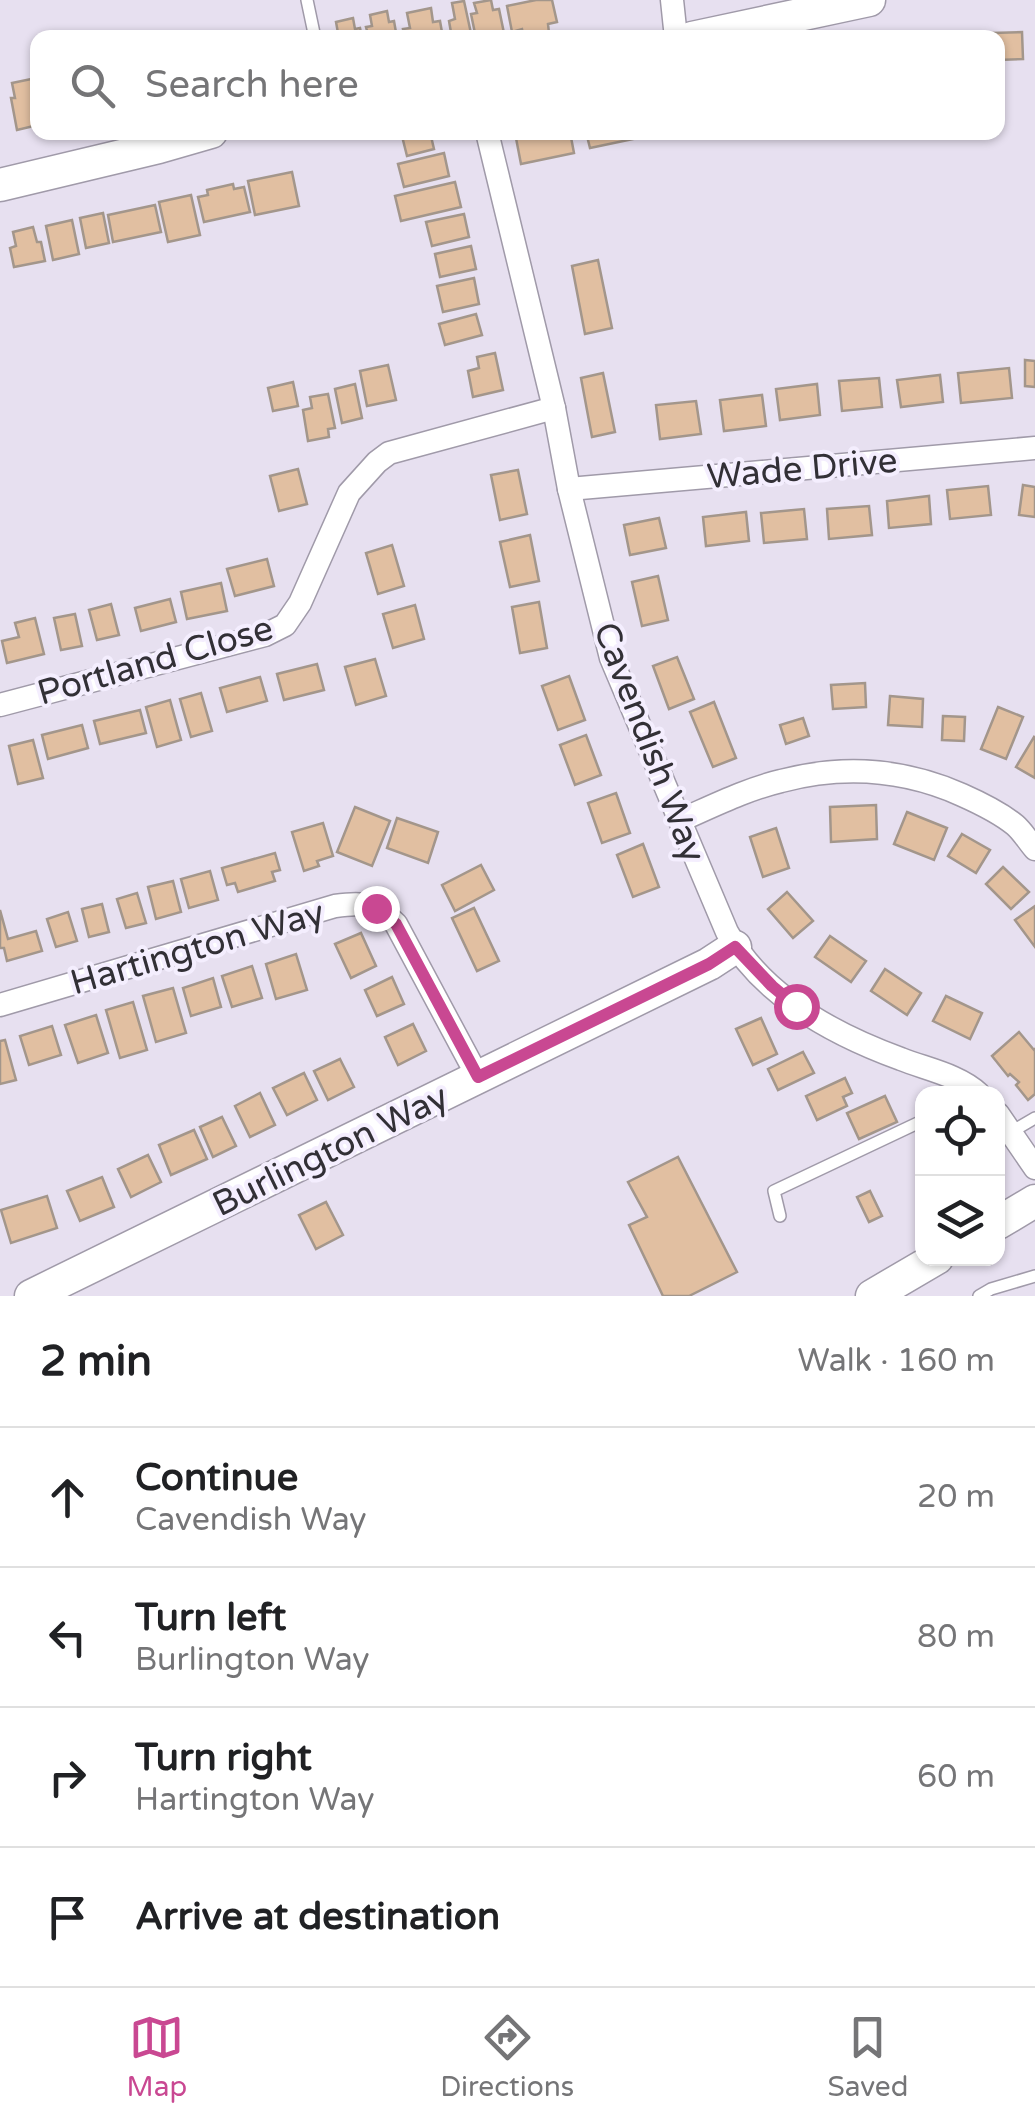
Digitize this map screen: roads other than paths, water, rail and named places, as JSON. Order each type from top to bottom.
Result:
[{"type":"street","points":[[672,0],[675,30]]},
{"type":"street","points":[[729,30],[869,0]]},
{"type":"street","points":[[0,185],[185,140]]},
{"type":"street","name":"Cavendish Way","points":[[489,140],[611,658],[716,911],[735,947],[772,986],[829,1027],[867,1047],[968,1086]]},
{"type":"street","name":"Portland Close","points":[[0,705],[265,635],[285,625],[300,603],[349,494],[377,462],[389,454],[554,408]]},
{"type":"street","name":"Wade Drive","points":[[569,489],[1035,448]]},
{"type":"street","points":[[681,820],[780,781],[833,772],[880,772],[921,780],[974,800],[1020,829],[1035,848]]},
{"type":"street","name":"Hartington Way","points":[[0,1006],[335,906],[366,903],[396,924],[478,1077]]},
{"type":"street","name":"Burlington Way","points":[[31,1296],[709,964],[735,947]]},
{"type":"street","points":[[1005,1124],[1035,1168]]},
{"type":"street","points":[[1005,1219],[1035,1201]]},
{"type":"street","points":[[872,1296],[923,1266]]},
{"type":"lane","points":[[307,0],[314,30]]},
{"type":"lane","points":[[1005,1123],[1035,1118]]},
{"type":"lane","points":[[780,1216],[774,1191],[915,1124]]},
{"type":"lane","points":[[979,1296],[1035,1276]]}]
